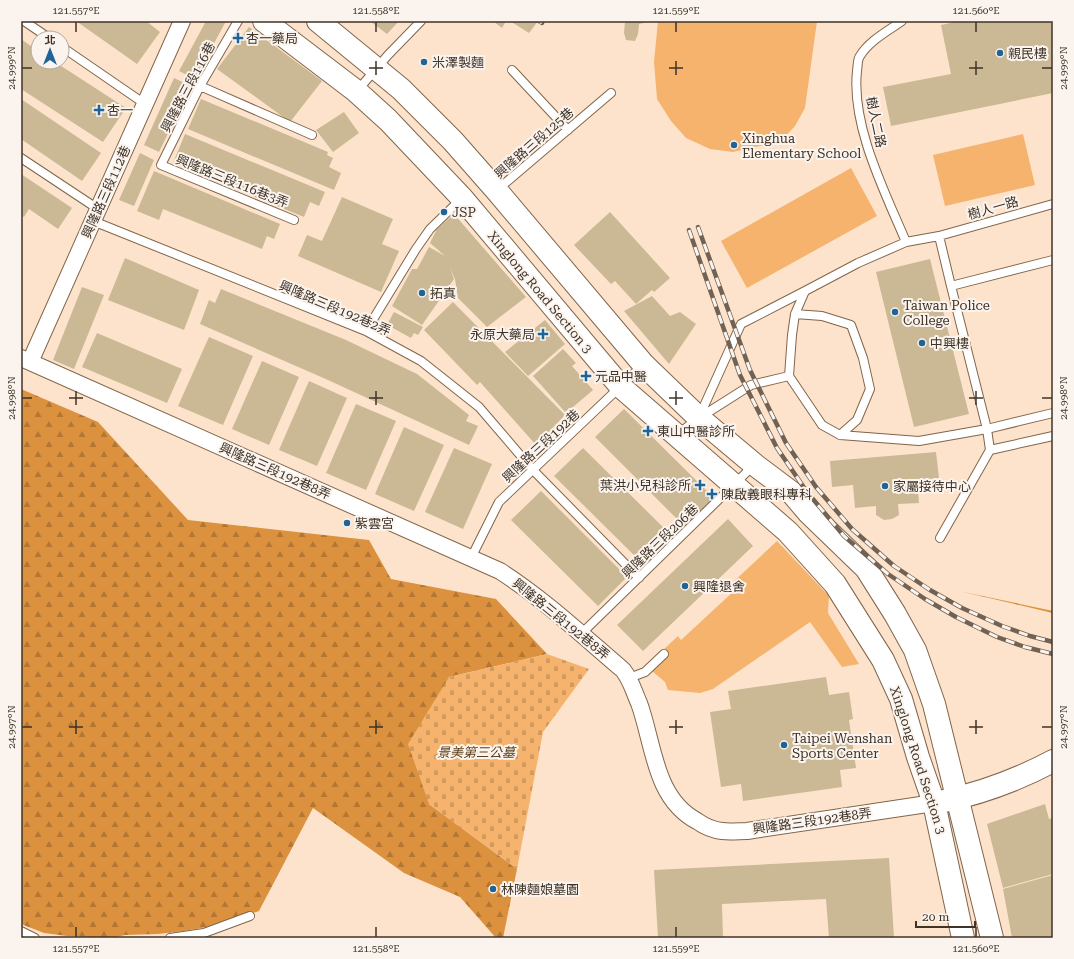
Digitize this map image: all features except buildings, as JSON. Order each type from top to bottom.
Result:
[{"type":"main road","name":"Xinglong Road Section 3","points":[[264,21],[356,92],[388,120],[462,198],[621,387],[788,532],[835,584],[883,660],[901,699],[934,804],[963,938]]},
{"type":"main road","name":"Xinglong Road Section 3","points":[[318,21],[363,56],[376,69],[401,89],[453,141],[497,190],[644,365],[699,418],[755,465],[791,492],[808,512],[866,568],[916,650],[934,704],[992,938]]},
{"type":"main road","points":[[934,804],[1006,783],[1053,761]]},
{"type":"street","name":"興隆路三段112巷","points":[[26,360],[95,215],[182,21]]},
{"type":"street","name":"興隆路三段192巷8弄","points":[[26,360],[500,571],[524,586],[623,670],[629,678],[642,713],[659,775],[667,793],[678,807],[691,818],[706,826],[721,831],[747,831],[934,804]]},
{"type":"lane","points":[[24,21],[37,30]]},
{"type":"lane","name":"興隆路三段116巷","points":[[161,165],[200,86],[238,21]]},
{"type":"lane","points":[[356,92],[388,55],[421,21]]},
{"type":"lane","name":"樹人二路","points":[[902,21],[872,42],[859,57],[856,81],[860,116],[871,157],[906,242]]},
{"type":"lane","points":[[70,52],[145,104]]},
{"type":"lane","points":[[512,70],[568,130]]},
{"type":"lane","points":[[200,86],[312,135]]},
{"type":"lane","name":"興隆路三段125巷","points":[[497,190],[611,93]]},
{"type":"lane","name":"興隆路三段192巷2弄","points":[[21,158],[95,215],[366,331],[420,361],[479,407],[533,470],[639,578]]},
{"type":"lane","name":"興隆路三段116巷3弄","points":[[161,165],[294,220]]},
{"type":"lane","points":[[366,331],[416,249],[430,229],[462,198]]},
{"type":"lane","name":"樹人一路","points":[[699,418],[741,324],[858,263],[906,242],[940,236],[1053,204]]},
{"type":"lane","points":[[940,236],[951,286],[988,429],[990,450],[940,538]]},
{"type":"lane","points":[[951,286],[1053,260]]},
{"type":"lane","points":[[805,291],[795,314],[789,376],[822,425],[840,435],[919,441],[988,429],[1053,413]]},
{"type":"lane","points":[[795,314],[822,316],[851,324],[863,358],[870,389],[857,420],[840,435]]},
{"type":"lane","name":"興隆路三段192巷","points":[[471,558],[499,502],[644,365]]},
{"type":"lane","points":[[676,436],[699,418],[751,385],[789,376]]},
{"type":"lane","points":[[990,450],[1053,436]]},
{"type":"lane","name":"興隆路三段206巷","points":[[581,634],[755,465]]},
{"type":"lane","points":[[629,678],[645,672],[664,654]]},
{"type":"lane","points":[[170,938],[204,933],[250,916]]},
{"type":"lane","points":[[21,930],[35,938]]},
{"type":"green space","points":[[658,21],[817,21],[805,108],[795,126],[781,141],[733,152],[710,149],[686,138],[671,121],[657,99],[654,62]]},
{"type":"green space","points":[[1023,134],[1035,185],[945,206],[933,155]]},
{"type":"green space","points":[[851,168],[877,216],[747,288],[721,241]]},
{"type":"green space","points":[[21,389],[98,422],[188,520],[369,540],[391,579],[496,599],[547,654],[449,677],[429,804],[517,869],[503,938],[496,938],[460,897],[404,873],[313,808],[259,911],[213,926],[184,931],[158,934],[125,935],[112,938],[67,936],[44,933],[21,924]]},
{"type":"green space","points":[[777,541],[829,596],[828,613],[859,664],[842,667],[810,622],[713,689],[700,693],[668,690],[665,682],[646,666],[678,636],[681,640],[734,591],[730,585]]},
{"type":"green space","points":[[959,591],[1053,611],[1053,613]]},
{"type":"green space","name":"景美第三公墓","points":[[547,654],[589,669],[543,732],[517,869],[429,804],[408,744],[449,677]]},
{"type":"railway","points":[[698,227],[750,370],[786,443],[816,487],[852,529],[894,566],[930,590],[962,608],[1002,626],[1053,642]]},
{"type":"railway","points":[[689,230],[740,375],[777,448],[807,492],[844,536],[888,574],[925,599],[956,617],[997,637],[1025,647],[1053,654]]},
{"type":"place","name":"杏一藥局","points":[[238,38]]},
{"type":"place","name":"親民樓","points":[[1000,53]]},
{"type":"place","name":"米澤製麵","points":[[424,62]]},
{"type":"place","name":"杏一","points":[[99,110]]},
{"type":"place","name":"Xinghua Elementary School","points":[[734,145]]},
{"type":"place","name":"JSP","points":[[444,212]]},
{"type":"place","name":"拓真","points":[[422,293]]},
{"type":"place","name":"Taiwan Police College","points":[[895,312]]},
{"type":"place","name":"永原大藥局","points":[[543,334]]},
{"type":"place","name":"中興樓","points":[[922,343]]},
{"type":"place","name":"元品中醫","points":[[586,376]]},
{"type":"place","name":"東山中醫診所","points":[[648,431]]},
{"type":"place","name":"葉洪小兒科診所","points":[[700,485]]},
{"type":"place","name":"家屬接待中心","points":[[885,486]]},
{"type":"place","name":"陳啟義眼科專科","points":[[712,494]]},
{"type":"place","name":"紫雲宮","points":[[347,523]]},
{"type":"place","name":"興隆退舍","points":[[685,586]]},
{"type":"place","name":"Taipei Wenshan Sports Center","points":[[784,745]]},
{"type":"place","name":"林陳麵娘墓園","points":[[493,889]]}]
